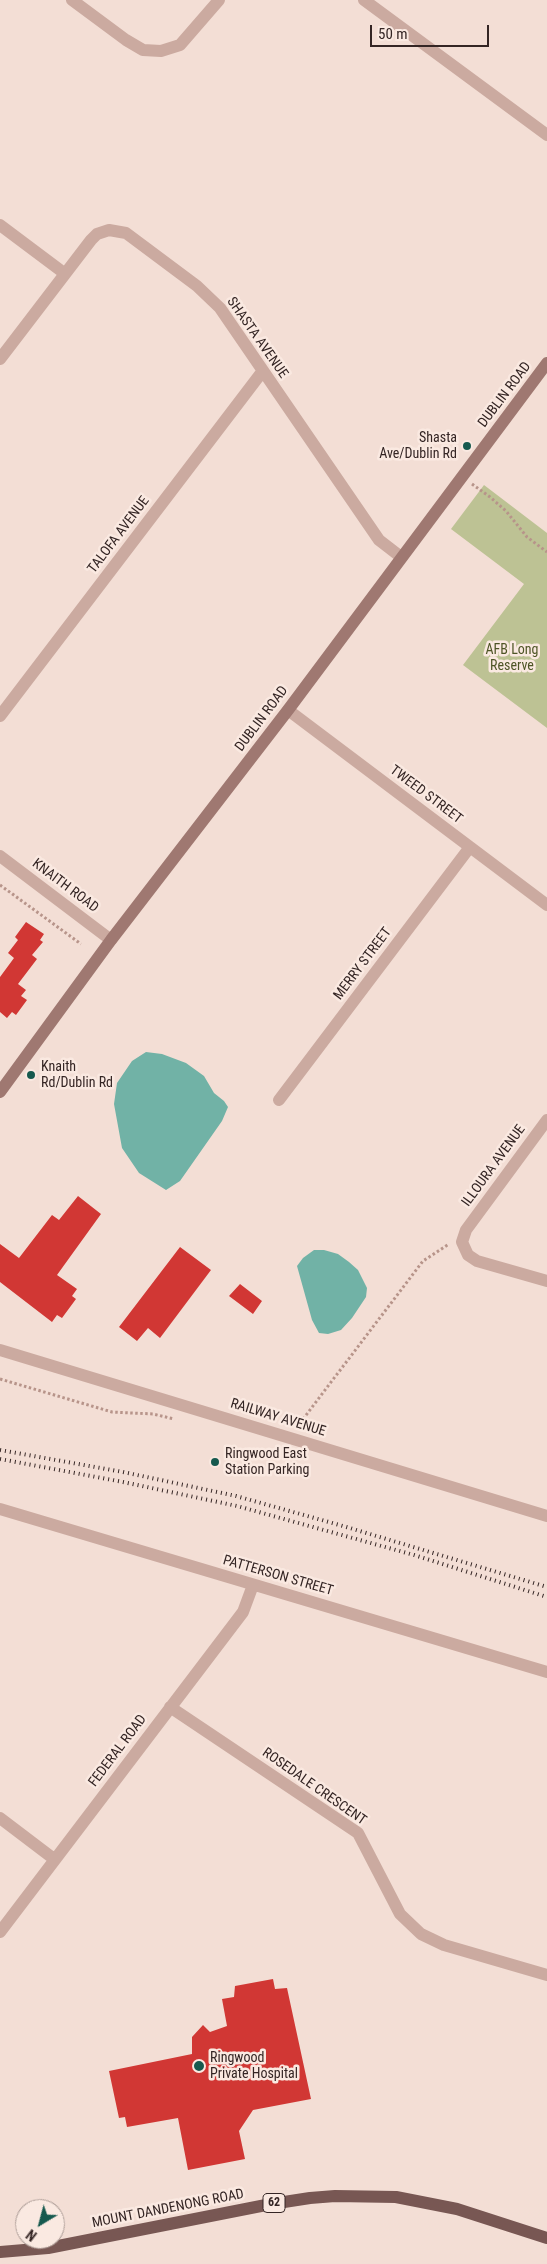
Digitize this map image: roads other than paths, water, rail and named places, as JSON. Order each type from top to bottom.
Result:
[{"type":"main road","name":"DUBLIN ROAD","points":[[0,1092],[111,940],[288,710],[547,363]]},
{"type":"main road","name":"MOUNT DANDENONG ROAD","points":[[0,2252],[48,2248],[271,2204],[335,2196],[396,2197],[457,2209],[547,2238]]},
{"type":"street","points":[[72,0],[126,40],[143,50],[162,51],[180,45],[219,0]]},
{"type":"street","points":[[364,0],[547,136]]},
{"type":"street","points":[[0,225],[64,274]]},
{"type":"street","name":"SHASTA AVENUE","points":[[0,359],[64,274],[98,234],[109,230],[126,234],[196,286],[220,308],[262,372],[380,540],[401,558]]},
{"type":"street","name":"TALOFA AVENUE","points":[[0,716],[262,372]]},
{"type":"street","name":"TWEED STREET","points":[[288,710],[547,905]]},
{"type":"street","name":"MERRY STREET","points":[[279,1100],[470,847]]},
{"type":"street","name":"KNAITH ROAD","points":[[0,856],[111,940]]},
{"type":"street","name":"ILLOURA AVENUE","points":[[547,1120],[466,1230],[462,1242],[468,1256],[477,1261],[547,1281]]},
{"type":"street","name":"RAILWAY AVENUE","points":[[0,1350],[547,1516]]},
{"type":"street","name":"PATTERSON STREET","points":[[0,1510],[547,1672]]},
{"type":"street","name":"FEDERAL ROAD","points":[[0,1932],[243,1612],[253,1585]]},
{"type":"street","name":"ROSEDALE CRESCENT","points":[[170,1707],[358,1833],[400,1914],[421,1934],[444,1945],[547,1975]]},
{"type":"street","points":[[0,1818],[54,1860]]},
{"type":"water","points":[[146,1052],[162,1054],[186,1063],[204,1076],[214,1093],[228,1107],[222,1121],[180,1181],[166,1190],[139,1173],[122,1148],[114,1104],[117,1083],[132,1061]]},
{"type":"water","points":[[314,1250],[324,1250],[338,1254],[358,1270],[367,1288],[366,1297],[352,1318],[341,1330],[328,1334],[319,1333],[312,1320],[297,1266],[303,1258]]},
{"type":"railway","points":[[0,1450],[123,1472],[236,1496],[547,1587]]},
{"type":"railway","points":[[0,1459],[237,1506],[414,1555],[547,1597]]},
{"type":"place","name":"Shasta Ave/Dublin Rd","points":[[467,446]]},
{"type":"place","name":"Knaith Rd/Dublin Rd","points":[[31,1075]]},
{"type":"place","name":"Ringwood East Station Parking","points":[[215,1462]]},
{"type":"place","name":"Ringwood Private Hospital","points":[[199,2066]]},
{"type":"park label","name":"AFB Long Reserve","points":[[512,658]]}]
